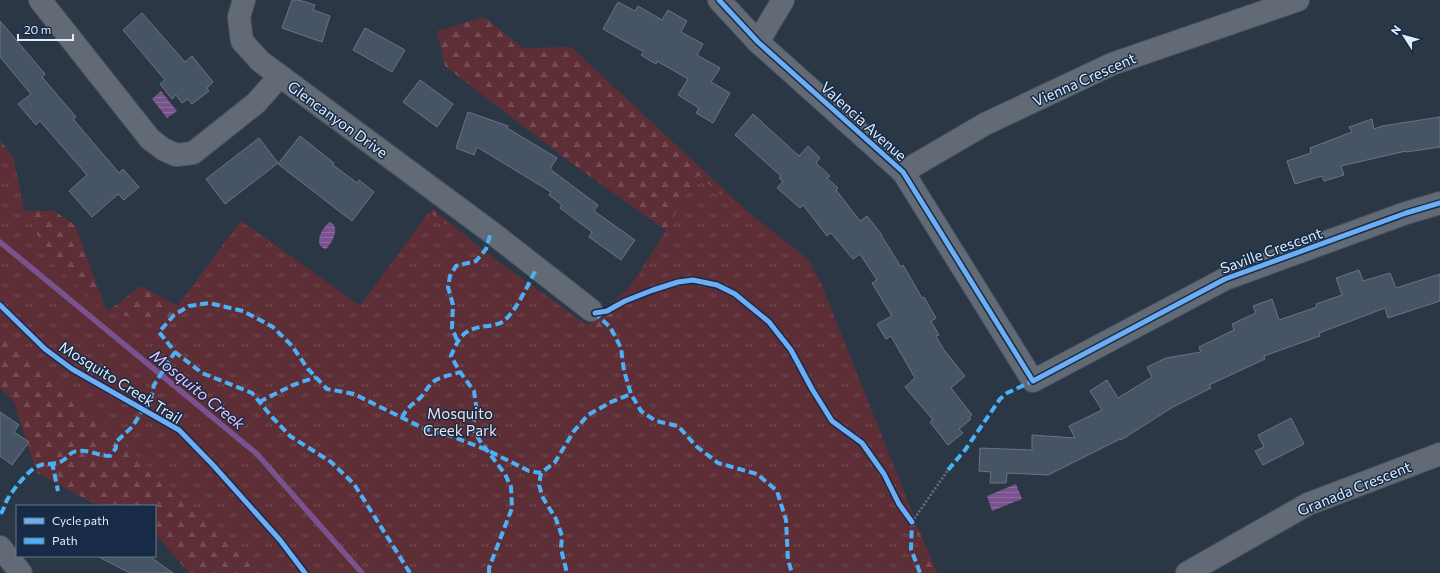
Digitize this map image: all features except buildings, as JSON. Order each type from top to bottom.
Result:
[{"type":"street","name":"Glencanyon Drive","points":[[40,0],[150,139],[163,150],[176,156],[193,153],[256,103],[280,76],[491,232],[591,310]]},
{"type":"street","points":[[244,0],[238,17],[242,41],[260,62],[280,76]]},
{"type":"street","name":"Valencia Avenue","points":[[719,0],[758,42],[903,172],[1033,381]]},
{"type":"street","points":[[758,42],[783,0]]},
{"type":"street","name":"Vienna Crescent","points":[[903,172],[985,124],[1112,64],[1298,0]]},
{"type":"street","name":"Saville Crescent","points":[[1033,381],[1225,279],[1406,213],[1440,203]]},
{"type":"street","name":"Granada Crescent","points":[[1187,573],[1308,504],[1440,454]]},
{"type":"street","points":[[0,547],[21,573]]},
{"type":"path","points":[[912,522],[948,470]]},
{"type":"green space","name":"Mosquito Creek Park","points":[[484,17],[523,48],[571,47],[749,213],[810,261],[818,287],[937,573],[189,573],[156,534],[156,505],[102,505],[91,502],[37,473],[14,402],[0,388],[0,140],[13,157],[24,211],[54,211],[75,225],[107,312],[141,286],[178,306],[241,221],[360,306],[433,209],[582,330],[629,288],[667,231],[570,162],[445,66],[437,31]]},
{"type":"green space","name":"Mosquito Creek Park","points":[[0,148],[13,157],[24,211],[54,264],[107,313],[165,323],[241,221],[360,306],[429,212],[604,337],[698,175],[818,276],[914,517],[923,566],[926,573],[261,573],[0,327]]},
{"type":"shaded area","points":[[161,91],[177,111],[167,118],[152,99]]},
{"type":"shaded area","points":[[330,222],[335,227],[335,231],[331,243],[326,249],[322,247],[319,240],[324,228]]},
{"type":"shaded area","points":[[1016,484],[1022,499],[992,511],[987,496]]},
{"type":"waterway","name":"Mosquito Creek","points":[[0,242],[257,454],[362,573]]},
{"type":"marked path","points":[[457,340],[452,328],[453,305],[448,287],[450,276],[456,266],[476,261],[486,249],[491,232]]},
{"type":"marked path","points":[[489,573],[489,568],[512,508],[511,487],[505,474],[480,441],[472,427],[477,412],[474,391],[460,372],[451,356],[460,338],[468,331],[497,324],[505,320],[510,315],[537,268]]},
{"type":"marked path","points":[[410,573],[354,484],[331,462],[290,436],[252,393],[202,373],[175,352],[159,332],[174,315],[189,306],[209,303],[243,311],[273,327],[292,346],[308,369],[327,389],[354,394],[423,428],[451,436],[487,450],[529,471],[541,473],[555,462],[574,431],[588,415],[611,402],[631,394]]},
{"type":"marked path","points":[[594,312],[610,327],[621,348],[624,371],[631,394],[641,411],[656,421],[678,426],[696,446],[718,463],[757,474],[777,491],[786,520],[788,560],[792,573]]},
{"type":"marked path","points":[[145,411],[151,399],[154,385],[175,352]]},
{"type":"marked path","points":[[402,418],[408,408],[421,397],[429,386],[436,380],[460,372]]},
{"type":"marked path","points":[[259,402],[293,385],[316,377]]},
{"type":"marked path","points":[[948,470],[965,450],[1000,399],[1007,393],[1033,381]]},
{"type":"marked path","points":[[0,513],[17,485],[31,470],[36,467],[43,464],[60,462],[77,451],[110,456],[116,448],[116,442],[132,427],[143,410]]},
{"type":"marked path","points":[[52,462],[58,491]]},
{"type":"marked path","points":[[541,473],[539,485],[543,498],[556,519],[562,536],[561,549],[567,573]]},
{"type":"marked path","points":[[910,519],[912,522],[911,549],[920,573]]},
{"type":"cycle path","points":[[719,0],[758,42],[903,172],[1033,381],[1225,279],[1406,213],[1440,203]]},
{"type":"cycle path","points":[[595,313],[607,311],[625,301],[678,282],[693,280],[717,285],[735,294],[769,322],[791,350],[812,389],[832,421],[862,443],[884,474],[899,504],[912,522]]},
{"type":"cycle path","name":"Mosquito Creek Trail","points":[[0,305],[45,349],[72,369],[179,430],[213,465],[280,540],[305,573]]}]
